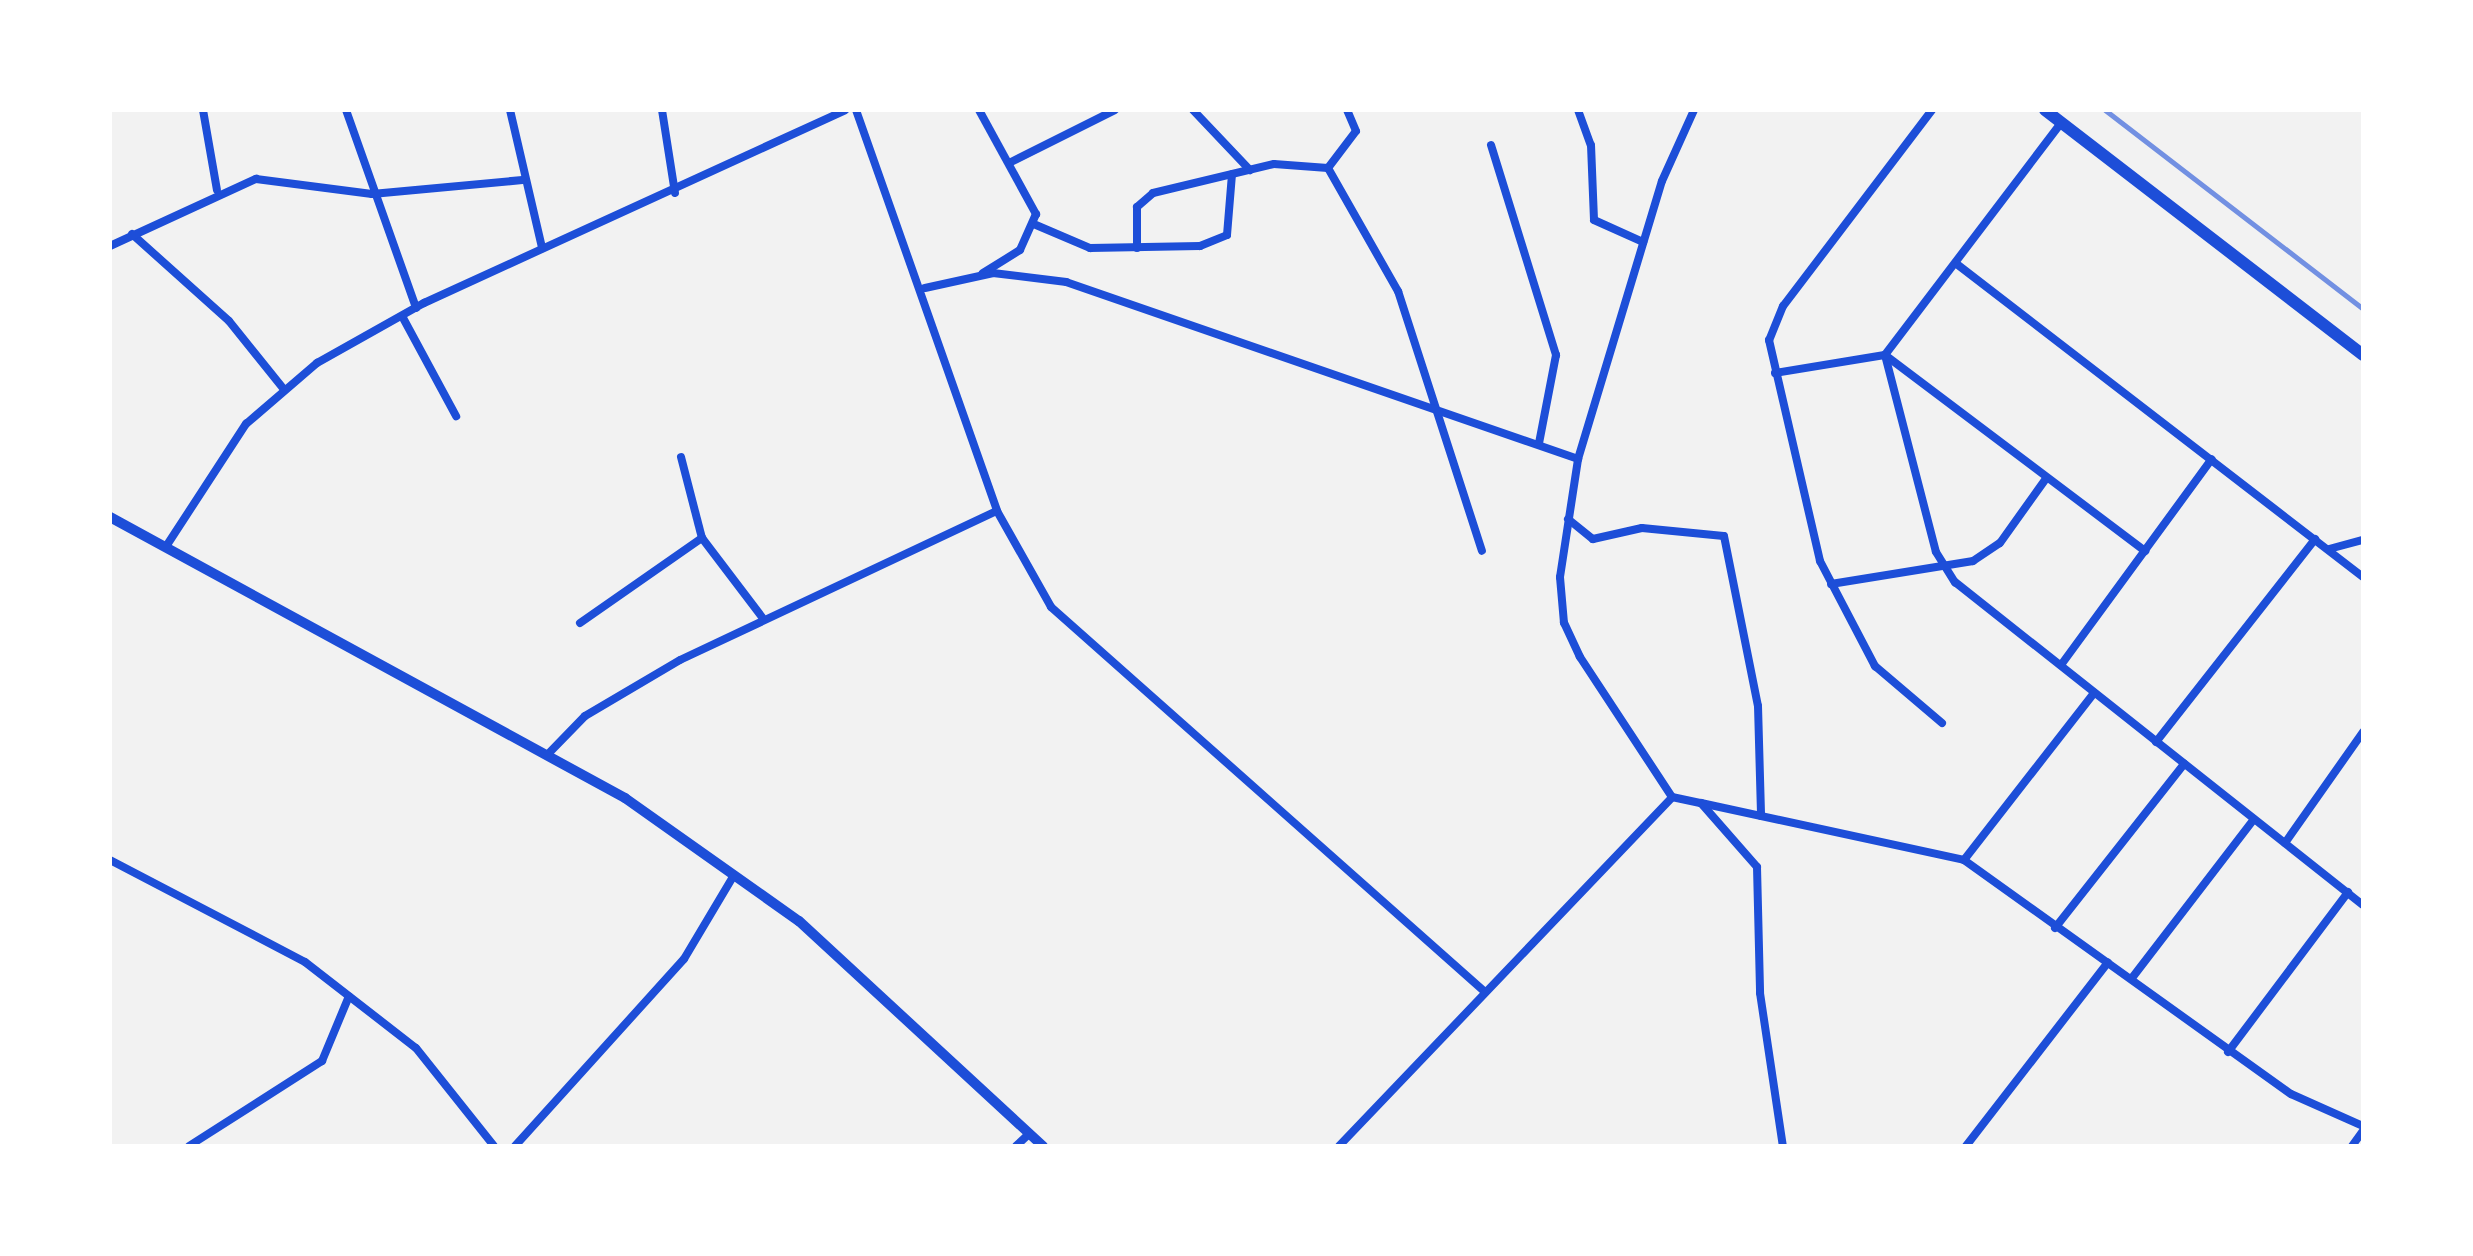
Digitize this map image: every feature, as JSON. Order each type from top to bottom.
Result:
[{"type":"highway","points":[[2045,110],[2363,356]]},
{"type":"street","points":[[203,110],[217,190]]},
{"type":"street","points":[[346,110],[372,194],[416,308]]},
{"type":"street","points":[[510,110],[522,180],[542,248]]},
{"type":"street","points":[[662,110],[675,193]]},
{"type":"street","points":[[168,545],[226,450],[282,387],[416,308],[542,248],[675,193],[845,110]]},
{"type":"street","points":[[856,110],[925,288],[997,512],[1051,607],[1484,991]]},
{"type":"street","points":[[979,110],[1011,162],[1036,225],[1090,248],[1137,248],[1227,235],[1232,174]]},
{"type":"street","points":[[1011,162],[1115,110]]},
{"type":"street","points":[[1193,110],[1250,170]]},
{"type":"street","points":[[1328,168],[1356,131],[1347,110]]},
{"type":"street","points":[[1578,110],[1591,145],[1594,220],[1642,242]]},
{"type":"street","points":[[1932,110],[1782,306],[1770,340],[1775,373],[1831,584],[1875,666],[1942,723]]},
{"type":"street","points":[[1690,111],[1642,242],[1578,459],[1568,518],[1564,622],[1672,797],[1964,860],[2055,928],[2132,978],[2228,1052],[2363,1128],[2352,1146]]},
{"type":"street","points":[[1775,373],[1885,355],[1958,265],[2061,123]]},
{"type":"street","points":[[1491,144],[1556,356],[1539,443]]},
{"type":"street","points":[[1137,248],[1140,200],[1250,170],[1328,168]]},
{"type":"street","points":[[1328,168],[1398,291],[1439,407],[1482,551]]},
{"type":"street","points":[[110,246],[217,190],[273,179],[372,194],[522,180]]},
{"type":"street","points":[[925,288],[979,275],[1020,250],[1036,225]]},
{"type":"street","points":[[132,234],[229,321],[282,387]]},
{"type":"street","points":[[1958,265],[2363,577]]},
{"type":"street","points":[[979,275],[1066,282],[1439,407],[1578,459]]},
{"type":"street","points":[[402,316],[456,416]]},
{"type":"street","points":[[1885,355],[2045,480],[2145,552]]},
{"type":"street","points":[[1885,355],[1943,570],[2363,904]]},
{"type":"street","points":[[681,458],[702,538],[762,617]]},
{"type":"street","points":[[2060,665],[2212,459]]},
{"type":"street","points":[[1831,584],[1943,570],[2000,543],[2045,480]]},
{"type":"street","points":[[550,752],[586,716],[762,617],[997,512]]},
{"type":"street","points":[[110,517],[550,752],[734,875],[799,921],[1043,1146]]},
{"type":"street","points":[[1568,518],[1594,539],[1642,528],[1724,536],[1758,706],[1761,816]]},
{"type":"street","points":[[580,623],[702,538]]},
{"type":"street","points":[[2156,742],[2315,539]]},
{"type":"street","points":[[2328,550],[2363,540]]},
{"type":"street","points":[[1964,860],[2094,692]]},
{"type":"street","points":[[2285,843],[2363,732]]},
{"type":"street","points":[[2055,928],[2184,764]]},
{"type":"street","points":[[1339,1146],[1672,797]]},
{"type":"street","points":[[1700,802],[1757,867],[1760,993],[1784,1146]]},
{"type":"street","points":[[2132,978],[2254,819]]},
{"type":"street","points":[[110,860],[305,962],[416,1048],[494,1146]]},
{"type":"street","points":[[515,1146],[684,959],[734,875]]},
{"type":"street","points":[[2228,1052],[2348,892]]},
{"type":"street","points":[[1966,1146],[2108,962]]},
{"type":"street","points":[[189,1146],[322,1061],[349,996]]},
{"type":"street","points":[[1016,1146],[1029,1134]]},
{"type":"railway","points":[[2105,110],[2363,309]]}]
